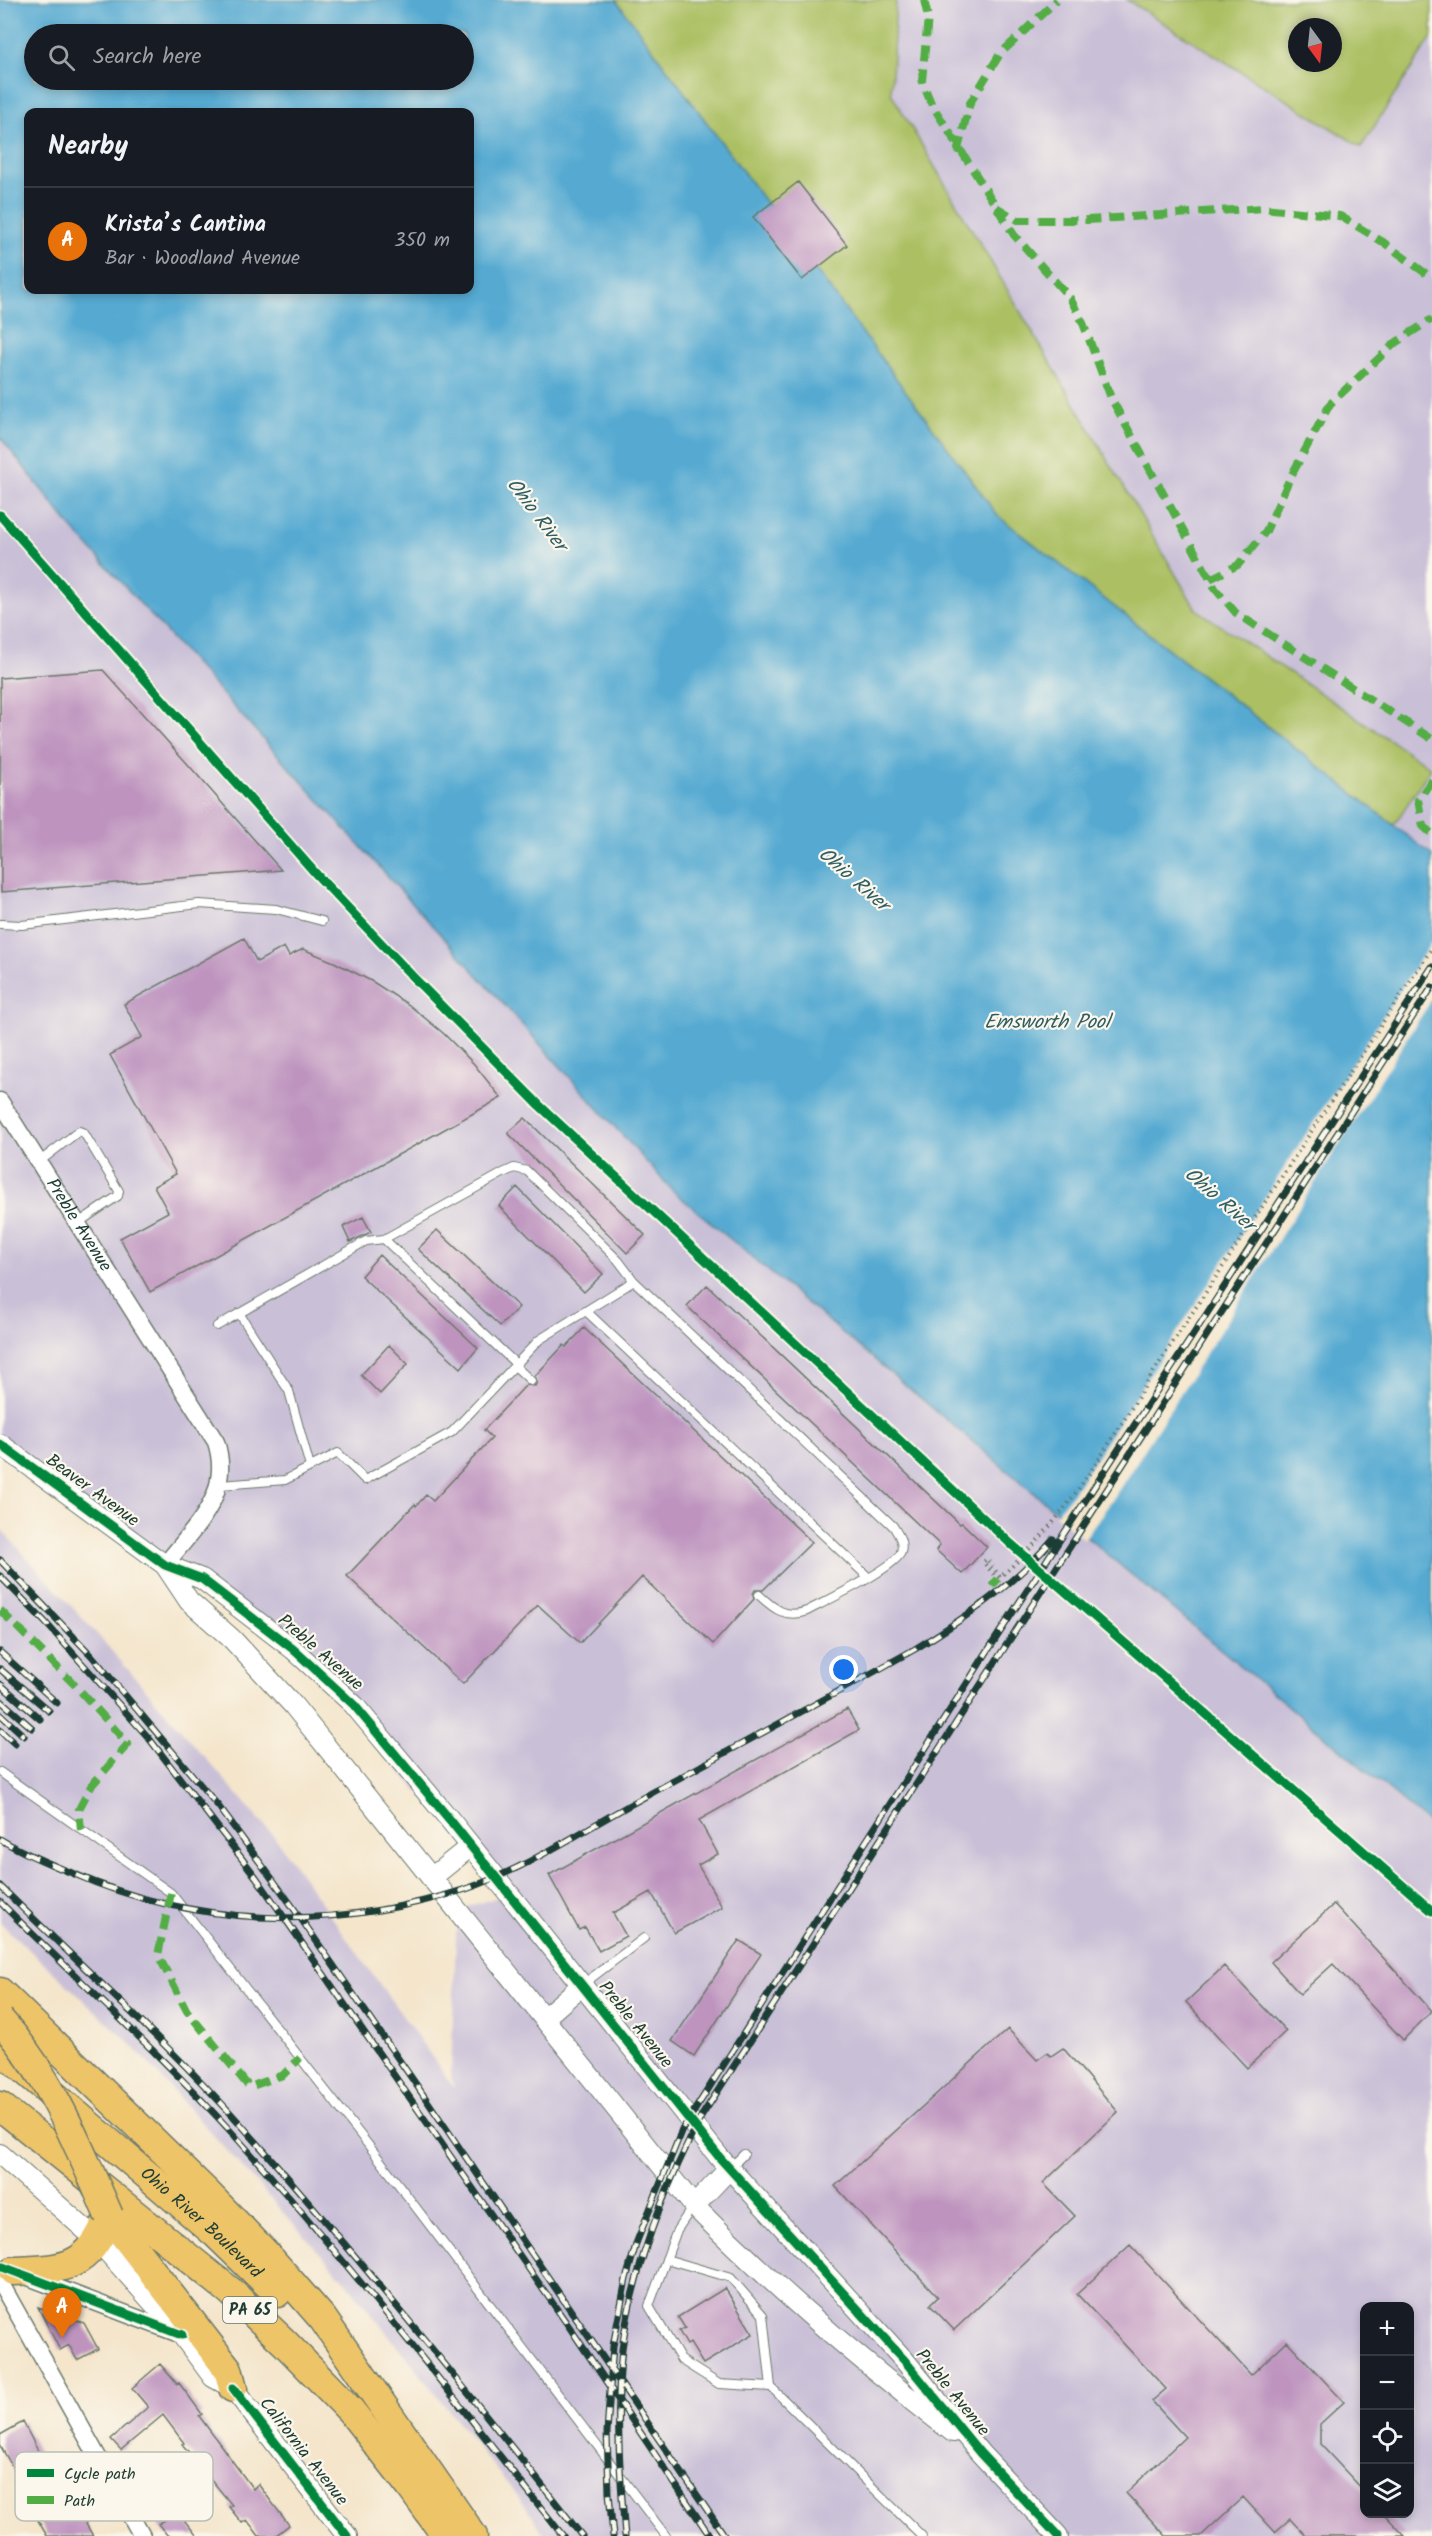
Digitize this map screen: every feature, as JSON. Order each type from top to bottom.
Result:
[{"type":"highway","points":[[0,1992],[134,2121],[267,2255],[323,2319],[386,2412]]},
{"type":"highway","points":[[0,2020],[16,2038],[43,2078],[72,2132],[107,2228],[228,2369],[233,2388]]},
{"type":"highway","name":"Ohio River Boulevard","points":[[0,2049],[216,2234],[340,2358],[386,2412]]},
{"type":"highway","name":"PA 65","points":[[6,2110],[230,2291],[285,2343],[351,2411],[446,2536]]},
{"type":"highway","points":[[4,2273],[51,2269],[73,2263],[86,2254],[107,2228]]},
{"type":"highway","name":"PA 65","points":[[386,2412],[473,2536]]},
{"type":"street","name":"Preble Avenue","points":[[0,1101],[216,1442],[221,1456],[220,1485],[206,1511],[165,1565]]},
{"type":"street","name":"Beaver Avenue","points":[[0,1444],[165,1565]]},
{"type":"street","name":"Preble Avenue","points":[[165,1565],[202,1579],[293,1649],[354,1705],[471,1846],[730,2168],[905,2361],[980,2453],[1058,2536]]},
{"type":"street","name":"Preble Avenue","points":[[165,1565],[189,1600],[232,1639],[293,1705],[694,2206],[803,2309],[921,2408],[980,2453]]},
{"type":"street","points":[[431,1878],[471,1846]]},
{"type":"street","points":[[544,2018],[582,1985]]},
{"type":"street","name":"California Avenue","points":[[0,2154],[107,2228],[213,2377],[233,2388],[347,2536]]},
{"type":"street","points":[[694,2206],[730,2168]]},
{"type":"street","points":[[4,2273],[182,2335]]},
{"type":"street","points":[[4,2273],[98,2452]]},
{"type":"street","points":[[134,2521],[142,2536]]},
{"type":"lane","points":[[0,924],[22,925],[199,904],[276,909],[322,921]]},
{"type":"lane","points":[[39,1162],[80,1131],[84,1133],[119,1191],[118,1196],[78,1223]]},
{"type":"lane","points":[[217,1326],[366,1241],[384,1239],[503,1173],[520,1168],[541,1183],[618,1260],[634,1281],[893,1526],[902,1543],[902,1551],[891,1565],[799,1614],[777,1611],[759,1595]]},
{"type":"lane","points":[[384,1239],[531,1380]]},
{"type":"lane","points":[[220,1485],[285,1480],[338,1453],[365,1480],[452,1432],[539,1340],[634,1281]]},
{"type":"lane","points":[[586,1311],[868,1577]]},
{"type":"lane","points":[[239,1313],[289,1391],[310,1467]]},
{"type":"lane","points":[[0,1772],[171,1893],[373,2151],[666,2536]]},
{"type":"lane","points":[[582,1985],[644,1938]]},
{"type":"lane","points":[[730,2168],[744,2154]]},
{"type":"lane","points":[[694,2206],[677,2230],[650,2306],[681,2360],[719,2384],[771,2387]]},
{"type":"lane","points":[[666,2259],[730,2278],[763,2315],[771,2387],[922,2536]]},
{"type":"path","points":[[999,1578],[1021,1559],[1074,1495],[1432,948]]},
{"type":"path","points":[[1020,1551],[1028,1559]]},
{"type":"path","points":[[987,1559],[999,1578],[983,1562],[987,1559]]},
{"type":"shaded area","points":[[896,0],[1126,0],[1360,146],[1432,37],[1432,855],[1394,825],[1430,768],[1196,609],[891,93]]},
{"type":"shaded area","points":[[0,438],[71,527],[673,1191],[1432,1826],[1432,2536],[544,2536],[534,2517],[347,2283],[128,2041],[0,1923],[0,1528],[96,1633],[273,1835],[454,2088],[451,2074],[457,1910],[508,1894],[293,1649],[0,1444]]},
{"type":"green space","points":[[616,0],[896,0],[891,93],[1196,609],[1431,768],[1394,825],[998,516]]},
{"type":"green space","points":[[1127,0],[1432,0],[1432,37],[1361,147]]},
{"type":"water","name":"Emsworth Pool","points":[[0,0],[616,0],[998,516],[1432,855],[1432,1826],[673,1191],[71,527],[0,437]]},
{"type":"pier","points":[[1432,941],[1432,999],[1113,1499],[1084,1539],[1055,1515],[1072,1494]]},
{"type":"building","points":[[798,182],[847,245],[802,280],[753,217]]},
{"type":"building","points":[[103,670],[281,870],[1,892],[0,678]]},
{"type":"building","points":[[244,938],[257,962],[284,947],[289,956],[303,949],[373,982],[409,1005],[443,1033],[474,1064],[501,1098],[150,1292],[120,1238],[168,1212],[154,1186],[176,1174],[110,1055],[142,1037],[124,1004]]},
{"type":"building","points":[[525,1118],[645,1235],[627,1253],[508,1133]]},
{"type":"building","points":[[517,1187],[603,1274],[584,1292],[499,1206]]},
{"type":"building","points":[[363,1217],[371,1232],[350,1242],[343,1227]]},
{"type":"building","points":[[437,1230],[519,1307],[500,1326],[418,1249]]},
{"type":"building","points":[[379,1255],[478,1348],[461,1368],[361,1276]]},
{"type":"building","points":[[707,1285],[987,1547],[962,1574],[936,1550],[940,1545],[687,1306]]},
{"type":"building","points":[[584,1328],[812,1542],[763,1590],[755,1590],[754,1599],[713,1644],[642,1577],[580,1643],[538,1605],[463,1684],[347,1576],[415,1504],[416,1506],[426,1495],[433,1501],[492,1438],[484,1430],[526,1385],[535,1386],[537,1382],[535,1376],[564,1345],[566,1347]]},
{"type":"building","points":[[389,1345],[408,1364],[380,1394],[361,1375]]},
{"type":"building","points":[[847,1709],[859,1730],[699,1820],[718,1854],[698,1865],[722,1907],[674,1933],[651,1892],[613,1913],[626,1936],[599,1951],[585,1927],[579,1930],[549,1875]]},
{"type":"building","points":[[1334,1904],[1432,2011],[1403,2040],[1333,1964],[1300,1994],[1271,1962]]},
{"type":"building","points":[[739,1940],[761,1954],[694,2056],[672,2041]]},
{"type":"building","points":[[1224,1966],[1286,2031],[1247,2068],[1186,2002]]},
{"type":"building","points":[[1008,2029],[1037,2060],[1047,2053],[1051,2056],[1063,2048],[1118,2112],[1043,2183],[1075,2216],[954,2330],[930,2305],[938,2297],[835,2186]]},
{"type":"building","points":[[1130,2245],[1251,2375],[1287,2341],[1344,2402],[1320,2424],[1320,2444],[1360,2487],[1360,2518],[1388,2518],[1405,2536],[1306,2536],[1290,2519],[1275,2532],[1243,2497],[1201,2536],[1166,2536],[1126,2493],[1185,2437],[1152,2401],[1166,2389],[1077,2294]]},
{"type":"building","points":[[725,2288],[753,2334],[703,2364],[690,2343],[687,2345],[679,2331],[685,2328],[678,2317]]},
{"type":"building","points":[[38,2307],[84,2323],[98,2349],[77,2360],[69,2345],[60,2350]]},
{"type":"building","points":[[160,2364],[177,2384],[179,2383],[202,2414],[199,2416],[253,2489],[258,2484],[289,2525],[275,2536],[259,2536],[247,2520],[242,2523],[229,2507],[232,2505],[213,2482],[213,2452],[189,2452],[163,2415],[121,2450],[111,2439],[148,2407],[132,2388]]},
{"type":"building","points":[[23,2422],[38,2452],[15,2452],[15,2472],[0,2445],[0,2435]]},
{"type":"building","points":[[38,2521],[84,2521],[93,2536],[47,2536]]},
{"type":"building","points":[[163,2521],[185,2521],[197,2536],[168,2536],[158,2524]]},
{"type":"railway","points":[[613,2536],[607,2432],[613,2346],[626,2279],[637,2241],[682,2130],[987,1652],[1432,967]]},
{"type":"railway","points":[[625,2536],[619,2419],[620,2372],[627,2319],[652,2230],[687,2144],[701,2117],[1432,987]]},
{"type":"railway","points":[[0,1839],[44,1862],[120,1891],[168,1905],[217,1913],[267,1917],[317,1917],[367,1912],[417,1903],[487,1881],[548,1852],[915,1649],[988,1600],[1038,1556],[1053,1539]]},
{"type":"railway","points":[[0,1560],[92,1656],[219,1807],[290,1903],[413,2080],[725,2536]]},
{"type":"railway","points":[[0,1576],[45,1622],[148,1737],[256,1877],[570,2328],[710,2536]]},
{"type":"railway","points":[[0,1652],[57,1703]]},
{"type":"railway","points":[[0,1669],[49,1711]]},
{"type":"railway","points":[[0,1684],[40,1719]]},
{"type":"railway","points":[[0,1700],[32,1728]]},
{"type":"railway","points":[[0,1714],[24,1736]]},
{"type":"railway","points":[[0,1730],[15,1744]]},
{"type":"railway","points":[[0,1886],[155,2035],[244,2128],[416,2329],[582,2536]]},
{"type":"railway","points":[[0,1902],[149,2046],[278,2184],[443,2383],[563,2536]]},
{"type":"marked path","points":[[924,0],[928,17],[922,81],[931,103],[1014,235],[1070,298],[1083,323],[1111,398],[1216,590],[1236,613],[1432,739]]},
{"type":"marked path","points":[[960,152],[958,149],[970,103],[1000,54],[1057,0]]},
{"type":"marked path","points":[[996,207],[1018,220],[1087,220],[1263,208],[1340,216],[1383,242],[1432,278]]},
{"type":"marked path","points":[[1210,579],[1238,565],[1266,531],[1290,478],[1330,404],[1395,343],[1432,319]]},
{"type":"marked path","points":[[1432,780],[1418,800],[1423,826],[1432,834]]},
{"type":"marked path","points":[[992,1586],[998,1579]]},
{"type":"marked path","points":[[0,1610],[75,1685],[128,1744],[91,1786],[79,1809],[81,1830]]},
{"type":"marked path","points":[[171,1893],[158,1955],[187,2011],[249,2087],[283,2075],[300,2058]]},
{"type":"cycle path","points":[[0,515],[317,875],[539,1105],[1011,1544],[1432,1911]]},
{"type":"cycle path","points":[[0,1444],[165,1565],[202,1579],[293,1649],[354,1705],[450,1820],[720,2158],[905,2361],[980,2453],[1058,2536]]},
{"type":"cycle path","points":[[0,2266],[182,2335]]},
{"type":"cycle path","points":[[233,2388],[347,2536]]},
{"type":"place","name":"Krista’s Cantina","points":[[62,2338]]},
{"type":"water label","name":"Ohio River","points":[[536,515]]},
{"type":"water label","name":"Ohio River","points":[[853,880]]},
{"type":"water label","name":"Ohio River","points":[[1219,1200]]}]
